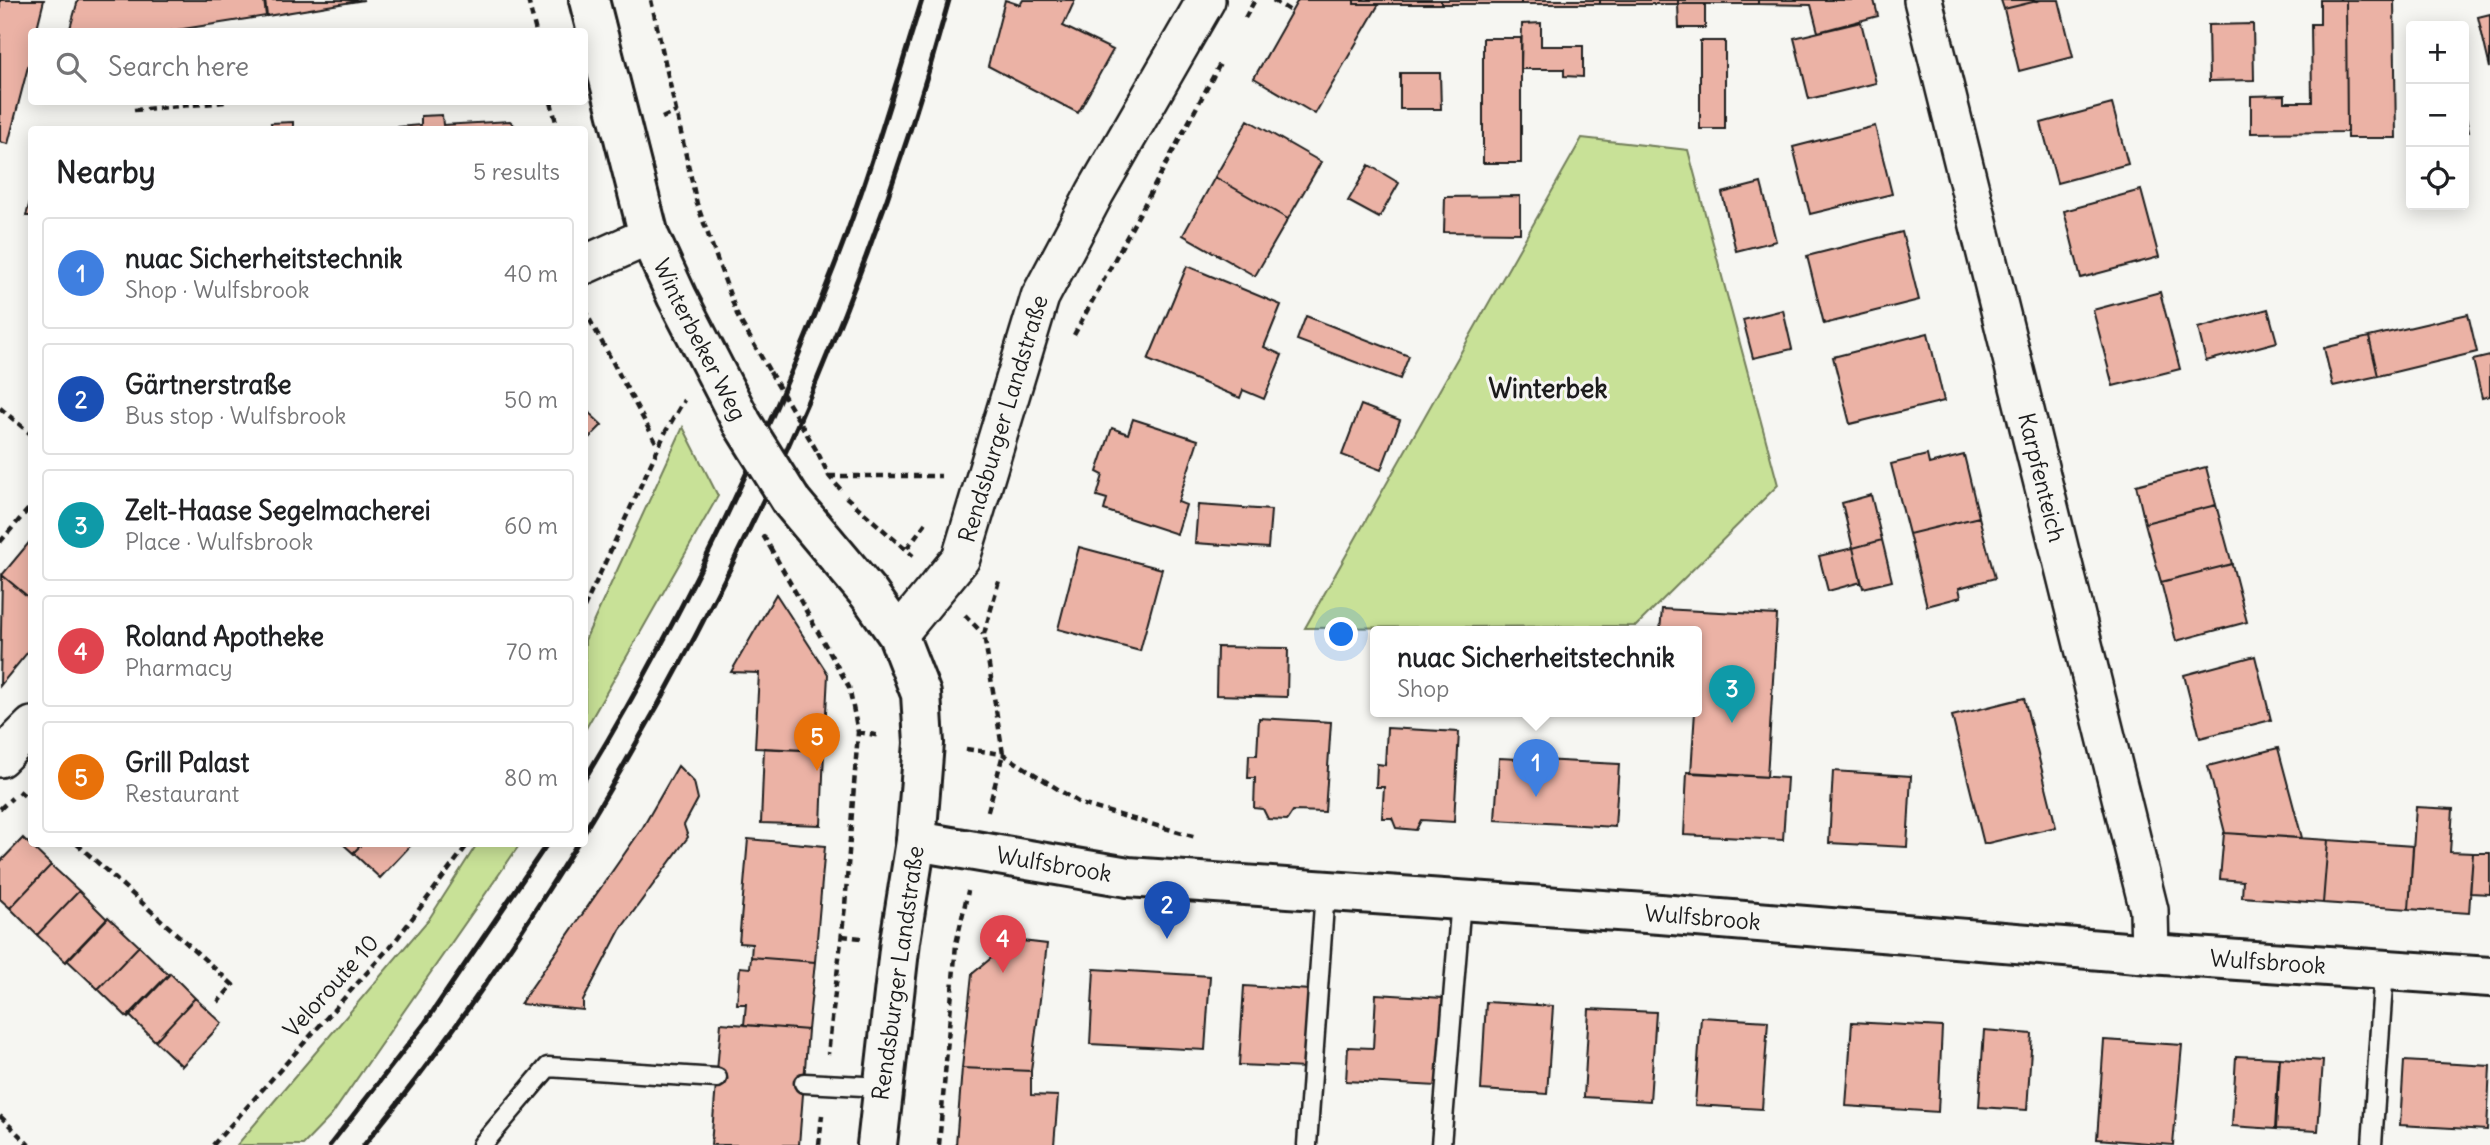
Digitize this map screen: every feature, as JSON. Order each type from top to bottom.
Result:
[{"type":"street","name":"Winterbeker Weg","points":[[589,0],[649,236],[677,297],[742,423],[791,501],[869,594],[898,635]]},
{"type":"street","name":"Rendsburger Landstraße","points":[[877,1145],[900,941],[916,841],[924,743],[921,694],[898,635],[961,558],[1041,297],[1095,193],[1206,0]]},
{"type":"street","name":"Karpfenteich","points":[[1923,0],[2149,910],[2150,954]]},
{"type":"street","points":[[588,262],[649,236]]},
{"type":"street","points":[[0,758],[28,730]]},
{"type":"street","name":"Wulfsbrook","points":[[916,841],[1128,877],[2490,977]]},
{"type":"lane","points":[[1307,1145],[1325,891]]},
{"type":"lane","points":[[1441,1145],[1461,900]]},
{"type":"lane","points":[[2372,1145],[2384,970]]},
{"type":"lane","points":[[482,1145],[548,1067],[717,1078]]},
{"type":"lane","points":[[804,1083],[883,1087]]},
{"type":"path","points":[[528,0],[535,28]]},
{"type":"path","points":[[651,0],[697,204],[738,317],[829,476],[849,500],[906,548]]},
{"type":"path","points":[[1242,24],[1255,0]]},
{"type":"path","points":[[1273,0],[1292,12]]},
{"type":"path","points":[[1068,346],[1223,60]]},
{"type":"path","points":[[134,110],[192,105]]},
{"type":"path","points":[[552,105],[557,126]]},
{"type":"path","points":[[588,316],[659,447]]},
{"type":"path","points":[[588,599],[659,447],[684,400]]},
{"type":"path","points":[[0,408],[28,432]]},
{"type":"path","points":[[829,476],[940,476]]},
{"type":"path","points":[[0,542],[28,510]]},
{"type":"path","points":[[771,547],[849,687],[858,732],[845,906],[819,1145]]},
{"type":"path","points":[[1002,569],[984,634],[1003,754]]},
{"type":"path","points":[[80,847],[233,985],[218,1002]]},
{"type":"path","name":"Veloroute 10","points":[[213,1145],[396,940],[466,847]]},
{"type":"path","points":[[939,1145],[956,944]]},
{"type":"path","points":[[0,1116],[29,1145]]},
{"type":"green space","points":[[1582,138],[1688,150],[1778,485],[1636,626],[1305,628]]},
{"type":"green space","points":[[683,427],[718,496],[588,725],[588,633]]},
{"type":"green space","points":[[475,847],[518,847],[331,1116],[303,1145],[237,1145],[429,919]]},
{"type":"building","points":[[0,0],[44,0],[37,28],[28,28],[28,66],[8,144],[0,142]]},
{"type":"building","points":[[78,0],[264,0],[266,16],[190,28],[70,28]]},
{"type":"building","points":[[265,0],[364,0],[267,16]]},
{"type":"building","points":[[1005,0],[1020,5],[1023,0],[1075,0],[1063,26],[1113,50],[1078,113],[988,66]]},
{"type":"building","points":[[1298,0],[1354,0],[1354,4],[1379,4],[1315,114],[1254,78]]},
{"type":"building","points":[[1354,0],[1441,0],[1441,4],[1354,4]]},
{"type":"building","points":[[1441,0],[1521,0],[1521,4],[1441,4]]},
{"type":"building","points":[[1521,0],[1600,0],[1600,4],[1521,4]]},
{"type":"building","points":[[1600,0],[1678,0],[1678,4],[1600,4]]},
{"type":"building","points":[[1678,0],[1758,0],[1758,4],[1678,4]]},
{"type":"building","points":[[1758,0],[1874,0],[1878,16],[1818,32],[1811,5],[1758,4]]},
{"type":"building","points":[[2001,0],[2041,0],[2004,9]]},
{"type":"building","points":[[2041,0],[2059,0],[2073,57],[2019,71],[2004,9]]},
{"type":"building","points":[[2320,0],[2346,0],[2347,132],[2251,133],[2251,96],[2285,95],[2285,102],[2312,102],[2311,24],[2320,24]]},
{"type":"building","points":[[2346,0],[2394,0],[2396,138],[2347,138]]},
{"type":"building","points":[[1678,4],[1705,4],[1705,28],[1679,28]]},
{"type":"building","points":[[2490,14],[2490,68],[2478,17]]},
{"type":"building","points":[[1861,22],[1876,83],[1809,99],[1794,38]]},
{"type":"building","points":[[1541,23],[1541,46],[1583,46],[1583,77],[1564,76],[1564,69],[1521,69],[1522,24]]},
{"type":"building","points":[[2253,24],[2254,80],[2209,81],[2208,25]]},
{"type":"building","points":[[1483,38],[1521,38],[1521,163],[1483,163]]},
{"type":"building","points":[[1700,41],[1725,41],[1725,129],[1700,129]]},
{"type":"building","points":[[1400,73],[1440,73],[1441,109],[1400,109]]},
{"type":"building","points":[[2112,104],[2128,164],[2057,183],[2041,123]]},
{"type":"building","points":[[442,115],[443,125],[510,121],[515,126],[409,126],[421,125],[421,116]]},
{"type":"building","points":[[1248,120],[1321,162],[1288,219],[1215,177]]},
{"type":"building","points":[[293,122],[293,126],[271,126],[271,123]]},
{"type":"building","points":[[1875,126],[1892,194],[1810,214],[1793,147]]},
{"type":"building","points":[[1369,165],[1399,183],[1379,218],[1348,201]]},
{"type":"building","points":[[1215,177],[1288,219],[1255,276],[1183,235]]},
{"type":"building","points":[[1761,183],[1776,241],[1736,251],[1722,193]]},
{"type":"building","points":[[2141,190],[2159,257],[2081,278],[2064,211]]},
{"type":"building","points":[[1520,196],[1520,233],[1444,232],[1445,197]]},
{"type":"building","points":[[1902,232],[1919,300],[1824,324],[1807,256]]},
{"type":"building","points":[[1187,266],[1281,305],[1264,347],[1282,355],[1264,399],[1243,390],[1240,398],[1148,360]]},
{"type":"building","points":[[2160,292],[2180,369],[2113,386],[2093,310]]},
{"type":"building","points":[[2268,309],[2277,342],[2206,361],[2198,328]]},
{"type":"building","points":[[1783,310],[1792,349],[1753,358],[1743,320]]},
{"type":"building","points":[[2468,314],[2477,352],[2378,376],[2369,337]]},
{"type":"building","points":[[1306,316],[1409,356],[1400,379],[1297,340]]},
{"type":"building","points":[[1928,333],[1944,401],[1850,424],[1833,357]]},
{"type":"building","points":[[2369,337],[2378,376],[2333,386],[2324,348]]},
{"type":"building","points":[[2490,356],[2490,396],[2482,398],[2473,360]]},
{"type":"building","points":[[1361,405],[1400,420],[1381,470],[1342,455]]},
{"type":"building","points":[[588,412],[602,425],[588,439]]},
{"type":"building","points":[[1133,419],[1198,440],[1178,502],[1186,505],[1177,534],[1104,510],[1107,499],[1097,496],[1103,475],[1097,472],[1112,428],[1128,434]]},
{"type":"building","points":[[1927,455],[1929,464],[1964,455],[1979,517],[1909,534],[1891,464]]},
{"type":"building","points":[[2206,467],[2216,505],[2145,523],[2136,485]]},
{"type":"building","points":[[1871,495],[1882,540],[1853,548],[1842,503]]},
{"type":"building","points":[[1198,505],[1271,510],[1268,548],[1195,543]]},
{"type":"building","points":[[2216,505],[2232,564],[2161,582],[2145,523]]},
{"type":"building","points":[[1979,517],[1995,578],[1959,588],[1961,597],[1927,606],[1909,534]]},
{"type":"building","points":[[1882,540],[1892,581],[1863,588],[1853,548]]},
{"type":"building","points":[[28,544],[28,597],[2,575]]},
{"type":"building","points":[[1079,547],[1162,569],[1140,651],[1058,629]]},
{"type":"building","points":[[1853,548],[1861,582],[1828,591],[1819,556]]},
{"type":"building","points":[[2232,564],[2247,622],[2176,641],[2161,582]]},
{"type":"building","points":[[2,575],[28,597],[28,652],[0,686]]},
{"type":"building","points":[[776,594],[828,674],[824,751],[755,748],[759,673],[731,672]]},
{"type":"building","points":[[1662,609],[1777,615],[1767,777],[1691,773],[1695,717],[1702,717],[1702,626],[1660,626]]},
{"type":"building","points":[[1217,647],[1288,648],[1287,697],[1216,695]]},
{"type":"building","points":[[2255,656],[2271,720],[2200,738],[2184,675]]},
{"type":"building","points":[[2024,698],[2056,827],[1984,844],[1952,716]]},
{"type":"building","points":[[1259,718],[1331,722],[1325,812],[1293,811],[1287,820],[1268,819],[1263,809],[1254,808],[1255,778],[1248,778],[1249,755],[1257,755]]},
{"type":"building","points":[[1387,728],[1459,732],[1454,822],[1421,820],[1416,830],[1396,828],[1392,818],[1382,818],[1384,787],[1376,787],[1377,764],[1385,765]]},
{"type":"building","points":[[764,748],[824,751],[821,825],[761,823]]},
{"type":"building","points":[[2278,748],[2302,838],[2225,833],[2208,766]]},
{"type":"building","points":[[1499,758],[1619,764],[1615,827],[1495,820]]},
{"type":"building","points":[[678,766],[694,782],[698,799],[684,825],[688,837],[620,930],[583,1001],[583,1010],[520,1004],[643,827]]},
{"type":"building","points":[[1833,771],[1911,776],[1907,847],[1829,843]]},
{"type":"building","points":[[1687,772],[1787,778],[1783,840],[1684,835]]},
{"type":"building","points":[[2416,807],[2453,809],[2450,852],[2473,853],[2469,913],[2409,909]]},
{"type":"building","points":[[2224,833],[2328,840],[2323,903],[2242,897],[2243,881],[2220,879]]},
{"type":"building","points":[[23,838],[28,847],[32,847],[51,865],[10,908],[0,899],[0,862]]},
{"type":"building","points":[[748,839],[825,846],[815,962],[751,957],[752,944],[739,943]]},
{"type":"building","points":[[2328,840],[2413,846],[2409,909],[2323,903]]},
{"type":"building","points":[[346,847],[359,847],[353,853]]},
{"type":"building","points":[[359,847],[409,847],[380,878],[353,853]]},
{"type":"building","points":[[2473,853],[2490,853],[2490,894],[2470,893]]},
{"type":"building","points":[[51,865],[79,891],[37,935],[10,908]]},
{"type":"building","points":[[79,891],[107,919],[66,962],[37,935]]},
{"type":"building","points":[[108,917],[139,946],[98,989],[67,960]]},
{"type":"building","points":[[1013,940],[1047,944],[1031,1071],[962,1068],[972,974]]},
{"type":"building","points":[[139,946],[169,975],[128,1018],[98,989]]},
{"type":"building","points":[[751,957],[815,962],[808,1030],[744,1025],[746,1004],[737,1004],[740,967],[750,968]]},
{"type":"building","points":[[1094,969],[1210,976],[1205,1050],[1090,1044]]},
{"type":"building","points":[[170,973],[195,998],[155,1041],[129,1015]]},
{"type":"building","points":[[1244,986],[1310,990],[1306,1068],[1239,1065]]},
{"type":"building","points":[[1376,994],[1443,998],[1437,1086],[1346,1081],[1348,1047],[1373,1048]]},
{"type":"building","points":[[195,998],[222,1023],[182,1066],[155,1041]]},
{"type":"building","points":[[1486,1002],[1553,1006],[1547,1094],[1481,1090]]},
{"type":"building","points":[[1589,1009],[1656,1012],[1650,1101],[1584,1097]]},
{"type":"building","points":[[1701,1017],[1768,1021],[1762,1109],[1695,1105]]},
{"type":"building","points":[[1852,1022],[1942,1027],[1938,1112],[1846,1106]]},
{"type":"building","points":[[721,1023],[808,1030],[799,1145],[711,1145]]},
{"type":"building","points":[[1984,1030],[2032,1034],[2027,1110],[1979,1107]]},
{"type":"building","points":[[2104,1040],[2182,1045],[2173,1145],[2097,1139]]},
{"type":"building","points":[[2236,1056],[2279,1058],[2275,1129],[2232,1126]]},
{"type":"building","points":[[2280,1058],[2323,1061],[2318,1131],[2276,1129]]},
{"type":"building","points":[[2404,1061],[2490,1066],[2487,1130],[2400,1125]]},
{"type":"building","points":[[962,1068],[1031,1071],[1031,1095],[1058,1096],[1054,1145],[956,1145]]},
{"type":"railway","points":[[588,773],[688,593],[780,399],[846,234],[922,0]]},
{"type":"railway","points":[[588,825],[642,734],[696,634],[796,429],[840,324],[880,217],[917,109],[949,0]]},
{"type":"railway","points":[[330,1145],[425,1023],[545,847]]},
{"type":"railway","points":[[364,1145],[476,998],[575,847]]},
{"type":"place","name":"Zelt-Haase Segelmacherei","points":[[1732,723]]},
{"type":"place","name":"Grill Palast","points":[[817,771]]},
{"type":"place","name":"nuac Sicherheitstechnik","points":[[1536,797]]},
{"type":"place","name":"Gärtnerstraße","points":[[1167,939]]},
{"type":"place","name":"Roland Apotheke","points":[[1003,973]]},
{"type":"district","name":"Winterbek","points":[[1548,389]]}]
